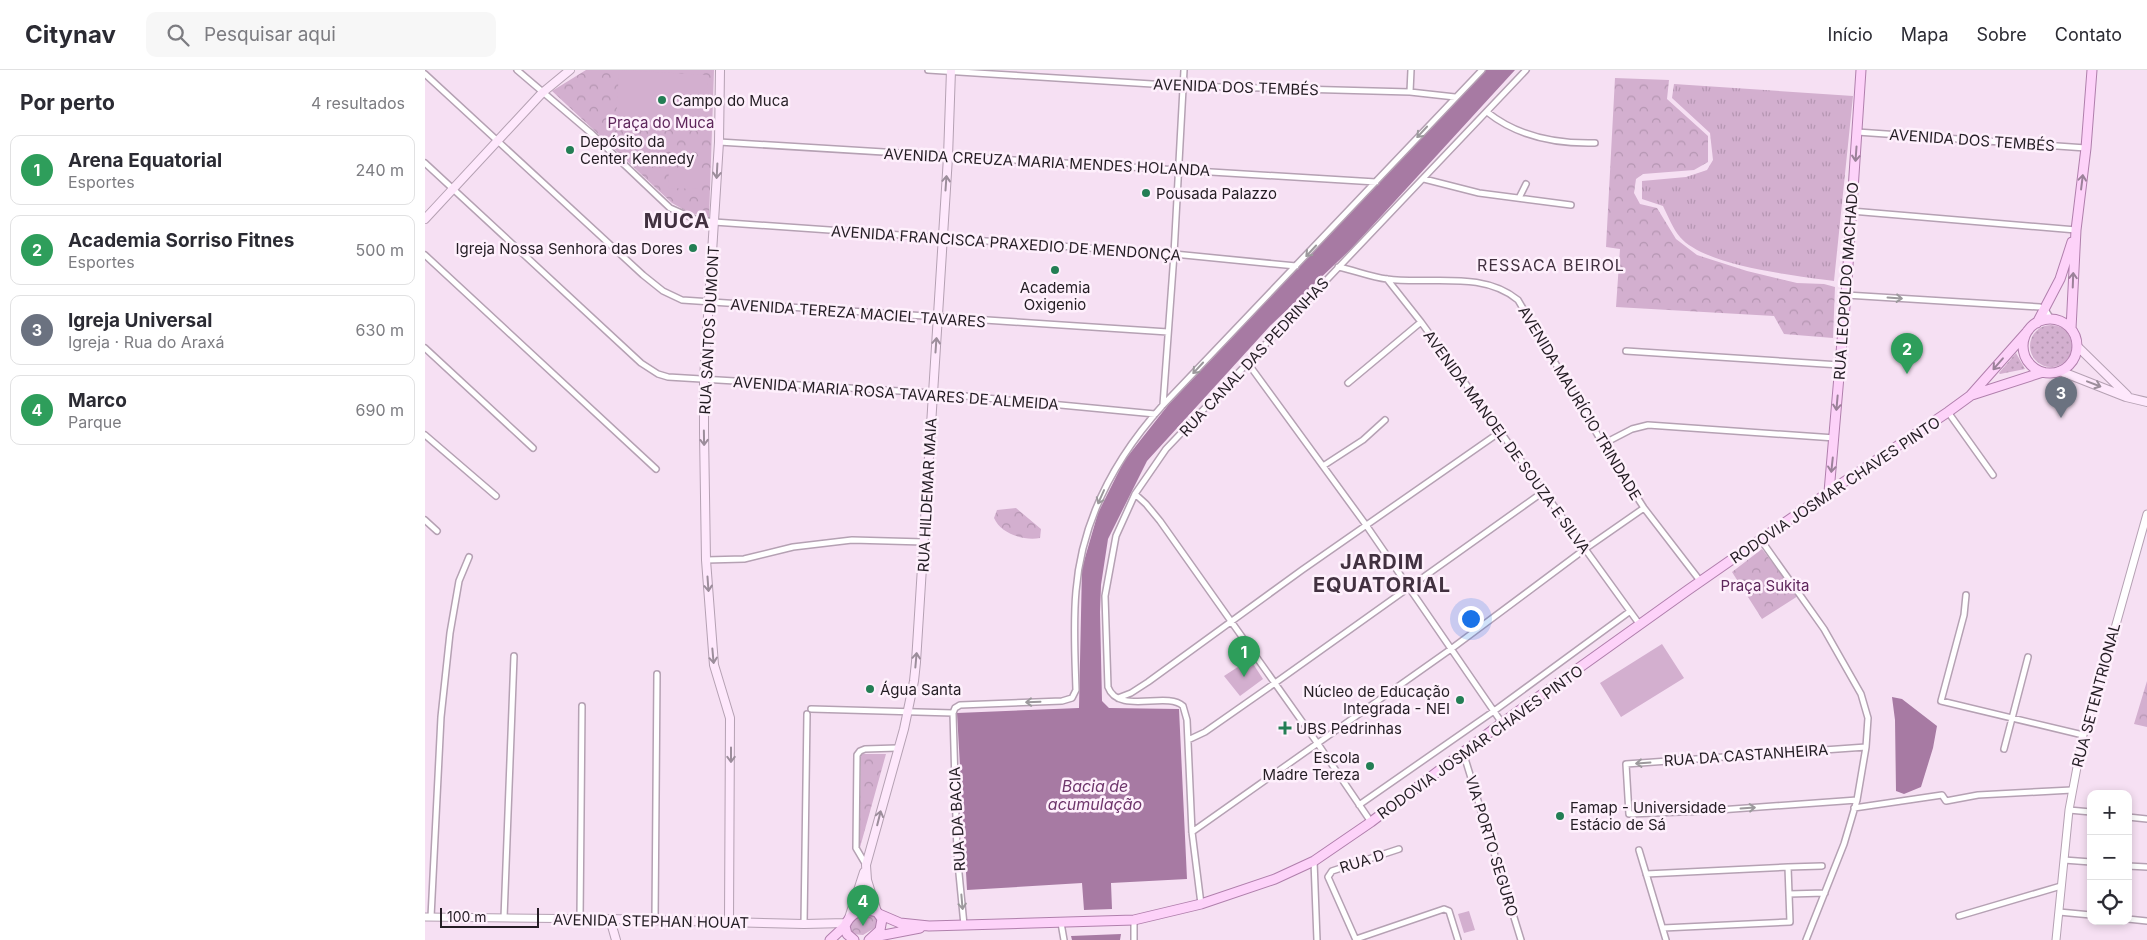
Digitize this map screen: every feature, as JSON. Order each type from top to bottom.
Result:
[{"type":"main road","points":[[425,219],[542,93],[571,70]]},
{"type":"main road","name":"RUA SANTOS DUMONT","points":[[720,70],[719,142],[704,378],[703,432],[707,560],[714,665],[730,714],[729,923]]},
{"type":"main road","name":"RUA LEOPOLDO MACHADO","points":[[1829,492],[1841,365],[1861,70]]},
{"type":"main road","points":[[2071,329],[2075,230],[2086,148],[2092,70]]},
{"type":"main road","name":"RUA HILDEMAR MAIA","points":[[878,913],[867,880],[867,865],[907,711],[916,662],[939,318],[951,71]]},
{"type":"main road","points":[[2075,230],[2060,279],[2037,323],[2026,333],[2023,349],[2025,356],[2029,363],[2043,372],[2060,371],[2147,402]]},
{"type":"main road","points":[[2037,323],[2051,319],[2058,320],[2071,329],[2076,337],[2077,346],[2072,361],[2060,371]]},
{"type":"main road","name":"RODOVIA JOSMAR CHAVES PINTO","points":[[878,913],[900,922],[929,926],[1134,920],[1201,904],[1275,879],[1314,861],[1371,822],[1463,752],[1640,625],[1829,492],[1970,396],[2026,333]]},
{"type":"main road","points":[[2077,346],[2128,396]]},
{"type":"main road","name":"RODOVIA JOSMAR CHAVES PINTO","points":[[1970,396],[2043,372]]},
{"type":"main road","points":[[854,940],[847,934],[845,924],[867,865]]},
{"type":"main road","points":[[830,940],[845,924],[863,910],[878,913],[882,919],[881,927],[871,938]]},
{"type":"main road","points":[[611,919],[616,940]]},
{"type":"main road","name":"AVENIDA STEPHAN HOUAT","points":[[611,919],[845,924]]},
{"type":"main road","name":"RODOVIA JOSMAR CHAVES PINTO","points":[[871,938],[929,926]]},
{"type":"street","name":"AVENIDA FRANCISCA PRAXEDIO DE MENDONÇA","points":[[517,70],[592,134],[670,208],[695,218],[715,222],[1174,254],[1296,266]]},
{"type":"street","name":"AVENIDA DOS TEMBÉS","points":[[928,70],[1184,86],[1410,92],[1455,97]]},
{"type":"street","points":[[1163,405],[1174,254],[1184,70]]},
{"type":"street","points":[[1410,92],[1411,70]]},
{"type":"street","name":"RUA CANAL DAS PEDRINHAS","points":[[953,713],[953,710],[961,705],[1068,700],[1072,698],[1075,690],[1076,590],[1086,537],[1114,468],[1163,405],[1482,70]]},
{"type":"street","name":"RUA CANAL DAS PEDRINHAS","points":[[1117,698],[1109,692],[1107,682],[1105,596],[1116,536],[1135,494],[1166,449],[1526,70]]},
{"type":"street","name":"AVENIDA TEREZA MACIEL TAVARES","points":[[425,74],[496,141],[663,291],[682,300],[1167,332]]},
{"type":"street","points":[[1487,112],[1501,124],[1541,138],[1583,144],[1595,143]]},
{"type":"street","name":"AVENIDA DOS TEMBÉS","points":[[1857,132],[2086,148]]},
{"type":"street","name":"AVENIDA CREUZA MARIA MENDES HOLANDA","points":[[719,142],[1375,182]]},
{"type":"street","name":"AVENIDA MARIA ROSA TAVARES DE ALMEIDA","points":[[425,163],[641,363],[658,374],[668,377],[933,394],[1155,414]]},
{"type":"street","points":[[1424,179],[1463,189],[1571,205]]},
{"type":"street","points":[[1519,198],[1526,184]]},
{"type":"street","points":[[1851,211],[2075,230]]},
{"type":"street","points":[[425,255],[657,469]]},
{"type":"street","name":"AVENIDA MAURÍCIO TRINDADE","points":[[1338,267],[1387,279],[1486,285],[1510,294],[1518,300],[1603,444],[1644,508],[1701,582]]},
{"type":"street","name":"AVENIDA MANOEL DE SOUZA E SILVA","points":[[1387,279],[1421,322],[1624,606],[1640,625]]},
{"type":"street","points":[[1846,295],[2044,308],[2051,319]]},
{"type":"street","points":[[1348,383],[1421,322]]},
{"type":"street","points":[[425,348],[533,448]]},
{"type":"street","points":[[1626,351],[1841,365]]},
{"type":"street","points":[[1247,362],[1366,525],[1502,724]]},
{"type":"street","points":[[1948,412],[1993,475]]},
{"type":"street","points":[[1323,466],[1363,440],[1385,420]]},
{"type":"street","points":[[1603,444],[1632,428],[1648,426],[1835,438]]},
{"type":"street","points":[[1117,698],[1131,693],[1148,682],[1366,525],[1500,432]]},
{"type":"street","points":[[425,435],[496,496]]},
{"type":"street","points":[[1188,740],[1205,732],[1275,684],[1543,492]]},
{"type":"street","points":[[1135,494],[1160,521],[1371,822]]},
{"type":"street","points":[[1192,832],[1451,649],[1585,549],[1644,508]]},
{"type":"street","name":"RUA SETENTRIONAL","points":[[2056,940],[2069,810],[2083,735],[2096,696],[2147,514]]},
{"type":"street","points":[[425,520],[437,532]]},
{"type":"street","points":[[707,560],[744,558],[793,547],[852,540],[924,542]]},
{"type":"street","points":[[1761,540],[1823,629],[1861,694],[1867,718],[1866,747],[1857,800],[1844,844],[1806,940]]},
{"type":"street","points":[[428,917],[441,717],[450,633],[459,581],[469,557]]},
{"type":"street","points":[[1966,595],[1964,615],[1941,701],[2083,735]]},
{"type":"street","points":[[1359,805],[1494,711],[1629,612]]},
{"type":"street","points":[[504,918],[514,656]]},
{"type":"street","points":[[2004,750],[2027,656]]},
{"type":"street","points":[[655,919],[657,674]]},
{"type":"street","points":[[1117,698],[1145,702],[1173,701],[1183,706],[1187,720],[1192,832],[1201,904]]},
{"type":"street","points":[[580,919],[582,706]]},
{"type":"street","points":[[804,924],[809,712],[907,711],[953,713]]},
{"type":"street","name":"RUA DA BACIA","points":[[953,713],[957,853],[964,925]]},
{"type":"street","name":"RUA DA CASTANHEIRA","points":[[1857,800],[1706,811],[1629,814],[1626,764],[1866,747]]},
{"type":"street","points":[[867,865],[856,848],[857,755],[865,749],[897,748]]},
{"type":"street","name":"VIA PORTO SEGURO","points":[[1463,752],[1521,940]]},
{"type":"street","points":[[1854,808],[1942,795],[1946,801],[1978,795],[2072,790]]},
{"type":"street","points":[[2069,810],[2087,812]]},
{"type":"street","points":[[2132,817],[2147,819]]},
{"type":"street","name":"RUA D","points":[[1356,940],[1328,878],[1332,871],[1399,850]]},
{"type":"street","points":[[1639,850],[1666,940]]},
{"type":"street","points":[[2064,860],[2087,862]]},
{"type":"street","points":[[1314,861],[1317,940]]},
{"type":"street","points":[[1646,874],[1822,866]]},
{"type":"street","points":[[2132,866],[2147,867]]},
{"type":"street","points":[[1663,928],[1790,922],[1788,868]]},
{"type":"street","points":[[1959,916],[2061,886]]},
{"type":"street","points":[[1789,894],[1825,893]]},
{"type":"street","points":[[1356,940],[1444,909],[1449,911],[1458,940]]},
{"type":"street","points":[[2059,912],[2087,915]]},
{"type":"street","name":"AVENIDA STEPHAN HOUAT","points":[[428,917],[611,919]]},
{"type":"street","points":[[2132,919],[2147,921]]},
{"type":"street","points":[[1134,920],[1134,940]]},
{"type":"street","points":[[1061,922],[1064,940]]},
{"type":"street","points":[[835,940],[845,924]]},
{"type":"green space","name":"Praça do Muca","points":[[586,70],[714,70],[709,219],[686,211],[672,203],[552,91]]},
{"type":"green space","name":"Campo do Muca","points":[[619,70],[708,75],[705,129],[616,124]]},
{"type":"green space","points":[[1615,78],[1669,80],[1667,99],[1708,136],[1708,162],[1694,170],[1643,174],[1636,179],[1634,193],[1640,204],[1657,208],[1676,239],[1697,255],[1747,271],[1797,283],[1824,284],[1835,287],[1833,338],[1784,334],[1774,316],[1616,307],[1620,249],[1606,247]]},
{"type":"green space","points":[[1674,84],[1853,96],[1834,281],[1775,273],[1709,255],[1692,247],[1680,237],[1663,206],[1642,199],[1642,181],[1686,177],[1707,170],[1713,160],[1710,133],[1672,98]]},
{"type":"green space","points":[[669,167],[699,170],[699,189],[668,188]]},
{"type":"green space","points":[[2047,325],[2055,325],[2066,331],[2072,346],[2066,361],[2055,367],[2047,367],[2036,361],[2030,350],[2030,342],[2036,331]]},
{"type":"green space","points":[[2016,353],[2025,369],[2000,374],[1999,373]]},
{"type":"green space","points":[[1016,508],[1041,529],[1040,538],[1020,537],[1007,532],[997,524],[994,518],[997,510]]},
{"type":"green space","name":"Praça Sukita","points":[[1762,549],[1798,596],[1762,619],[1732,572]]},
{"type":"green space","points":[[1662,644],[1684,678],[1621,717],[1600,683]]},
{"type":"green space","points":[[1250,659],[1263,679],[1240,696],[1224,676]]},
{"type":"green space","points":[[2147,681],[2147,727],[2134,724]]},
{"type":"green space","points":[[861,754],[886,754],[859,851]]},
{"type":"green space","points":[[1469,911],[1475,930],[1464,933],[1458,914]]},
{"type":"green space","points":[[865,914],[874,916],[878,920],[876,927],[863,935],[852,934],[850,926],[857,917]]},
{"type":"water","name":"Bacia de acumulação","points":[[1486,70],[1515,70],[1352,248],[1270,326],[1147,461],[1108,539],[1101,585],[1100,612],[1102,701],[1109,708],[1179,709],[1187,879],[1111,883],[1112,909],[1084,910],[1082,883],[967,890],[957,713],[1079,708],[1082,568],[1098,513],[1124,461],[1169,404]]},
{"type":"water","points":[[1892,697],[1902,699],[1937,726],[1933,748],[1921,787],[1904,794],[1896,791],[1895,720]]},
{"type":"water","points":[[1121,934],[1120,940],[1072,940],[1071,936]]},
{"type":"place","name":"Campo do Muca","points":[[662,100]]},
{"type":"place","name":"Depósito da Center Kennedy","points":[[570,150]]},
{"type":"place","name":"Pousada Palazzo","points":[[1146,193]]},
{"type":"place","name":"Igreja Nossa Senhora das Dores","points":[[693,248]]},
{"type":"place","name":"Academia Oxigenio","points":[[1055,270]]},
{"type":"place","name":"Academia Sorriso Fitnes","points":[[1907,374]]},
{"type":"place","name":"Igreja Universal","points":[[2061,418]]},
{"type":"place","name":"Arena Equatorial","points":[[1244,677]]},
{"type":"place","name":"Água Santa","points":[[870,689]]},
{"type":"place","name":"Núcleo de Educação Integrada - NEI","points":[[1460,700]]},
{"type":"place","name":"UBS Pedrinhas","points":[[1285,728]]},
{"type":"place","name":"Escola Madre Tereza","points":[[1370,766]]},
{"type":"place","name":"Famap - Universidade Estácio de Sá","points":[[1560,816]]},
{"type":"place","name":"Marco","points":[[863,926]]},
{"type":"district","name":"MUCA","points":[[677,221]]},
{"type":"district","name":"RESSACA BEIROL","points":[[1551,265]]},
{"type":"district","name":"JARDIM EQUATORIAL","points":[[1382,574]]}]
